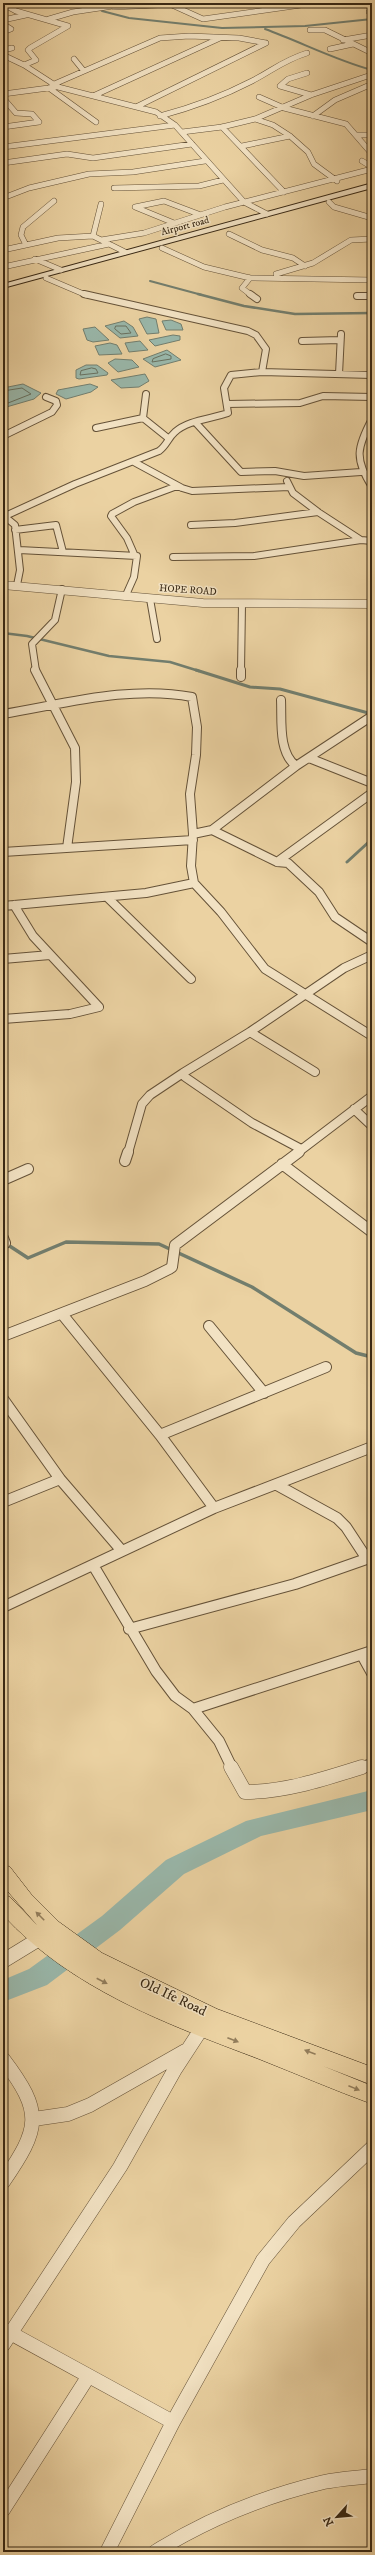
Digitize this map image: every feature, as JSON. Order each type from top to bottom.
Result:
[{"type":"main road","name":"Airport road","points":[[9,286],[162,248],[267,214],[372,186]]},
{"type":"main road","name":"Airport road","points":[[3,290],[9,286],[125,252],[203,234],[372,190]]},
{"type":"main road","name":"Old Ife Road","points":[[3,1873],[24,1899],[76,1956],[141,2001],[202,2028],[372,2095]]},
{"type":"main road","name":"Old Ife Road","points":[[3,1902],[39,1939],[210,2015],[372,2076]]},
{"type":"street","points":[[49,19],[73,12],[111,5],[172,5],[200,3]]},
{"type":"street","points":[[172,5],[197,18],[203,19],[315,3]]},
{"type":"street","points":[[3,4],[10,9],[49,19],[68,26],[30,48],[28,50],[36,60],[24,65]]},
{"type":"street","points":[[259,6],[266,10]]},
{"type":"street","points":[[3,11],[10,9]]},
{"type":"street","points":[[3,20],[29,15]]},
{"type":"street","points":[[3,24],[11,29],[3,32]]},
{"type":"street","points":[[310,30],[325,30],[372,53]]},
{"type":"street","points":[[343,40],[372,35]]},
{"type":"street","points":[[50,86],[83,70],[160,38],[189,36],[266,43],[138,106]]},
{"type":"street","points":[[93,96],[220,38]]},
{"type":"street","points":[[330,49],[353,44]]},
{"type":"street","points":[[3,50],[12,48]]},
{"type":"street","points":[[160,116],[207,103],[254,80],[287,58],[307,53]]},
{"type":"street","points":[[3,55],[24,65],[96,122]]},
{"type":"street","points":[[74,59],[83,70]]},
{"type":"street","points":[[307,72],[288,78],[280,86],[312,95]]},
{"type":"street","points":[[182,132],[222,127],[254,119],[284,108],[312,95],[368,76]]},
{"type":"street","points":[[313,116],[335,100],[372,84]]},
{"type":"street","points":[[3,94],[8,91],[50,86],[150,110],[175,125],[205,161],[244,202],[267,214]]},
{"type":"street","points":[[259,97],[284,108],[346,124],[372,154]]},
{"type":"street","points":[[3,98],[16,113],[32,114],[39,122],[3,127]]},
{"type":"street","points":[[254,119],[273,125],[290,136],[308,152],[314,164],[337,181]]},
{"type":"street","points":[[3,147],[175,125]]},
{"type":"street","points":[[222,127],[242,146],[263,172],[284,192]]},
{"type":"street","points":[[356,135],[372,135]]},
{"type":"street","points":[[242,146],[290,136]]},
{"type":"street","points":[[3,163],[66,154],[93,158],[192,144]]},
{"type":"street","points":[[3,198],[29,188],[89,174],[133,172],[205,161]]},
{"type":"street","points":[[362,161],[372,168]]},
{"type":"street","points":[[101,240],[127,237],[244,202],[337,181],[372,168]]},
{"type":"street","points":[[114,188],[199,186],[223,180]]},
{"type":"street","points":[[26,245],[22,235],[23,227],[54,201]]},
{"type":"street","points":[[174,223],[135,207],[164,201],[201,215]]},
{"type":"street","points":[[329,202],[334,207],[372,218]]},
{"type":"street","points":[[93,236],[96,217],[101,204]]},
{"type":"street","points":[[229,234],[262,250],[293,258],[306,266]]},
{"type":"street","points":[[5,249],[58,238],[93,236],[125,252]]},
{"type":"street","points":[[262,279],[306,266],[330,255],[351,240],[372,239]]},
{"type":"street","points":[[3,267],[35,259],[56,257],[109,244]]},
{"type":"street","points":[[162,248],[204,267],[250,278],[372,280]]},
{"type":"street","points":[[35,259],[61,270]]},
{"type":"street","points":[[46,278],[89,296],[248,331],[256,335],[266,349],[262,372]]},
{"type":"street","points":[[250,278],[242,288],[257,299]]},
{"type":"street","points":[[357,296],[372,296]]},
{"type":"street","points":[[302,341],[341,337],[339,374]]},
{"type":"street","points":[[3,518],[75,484],[134,462],[165,448],[168,438],[175,431],[228,413],[224,387],[227,378],[240,373],[262,372],[372,375]]},
{"type":"street","points":[[143,418],[146,394]]},
{"type":"street","points":[[227,404],[300,403],[323,396],[372,397]]},
{"type":"street","points":[[3,436],[52,412],[57,405],[56,401],[46,397]]},
{"type":"street","points":[[96,428],[143,418]]},
{"type":"street","points":[[143,418],[168,438]]},
{"type":"street","points":[[372,419],[359,442],[358,456],[361,472],[372,487]]},
{"type":"street","points":[[196,423],[217,443],[239,470],[309,476],[361,472]]},
{"type":"street","points":[[134,462],[177,486],[192,491],[289,487]]},
{"type":"street","points":[[285,473],[289,487],[293,493],[318,512],[361,540]]},
{"type":"street","points":[[126,595],[134,577],[138,558],[134,554],[124,532],[111,516],[112,514],[140,499],[177,486]]},
{"type":"street","points":[[191,525],[235,523],[318,512]]},
{"type":"street","points":[[14,514],[15,530],[19,550],[17,585]]},
{"type":"street","points":[[3,518],[14,522]]},
{"type":"street","points":[[15,530],[56,525],[63,552]]},
{"type":"street","points":[[173,557],[254,556],[361,540],[372,540]]},
{"type":"street","points":[[19,550],[134,554]]},
{"type":"street","name":"HOPE ROAD","points":[[3,585],[17,585],[150,598],[242,604],[372,604]]},
{"type":"street","points":[[62,589],[56,618],[32,640],[31,648],[37,671],[52,706],[75,749],[75,776],[67,848]]},
{"type":"street","points":[[150,598],[157,639]]},
{"type":"street","points":[[241,676],[242,604]]},
{"type":"street","points":[[3,714],[120,695],[177,694],[192,697],[197,727],[196,755],[190,794],[193,837],[191,866],[194,883],[226,917],[259,964],[372,1036]]},
{"type":"street","points":[[281,700],[284,750],[288,760],[296,766]]},
{"type":"street","points":[[3,852],[193,837],[212,830],[296,766],[369,718]]},
{"type":"street","points":[[309,758],[372,783]]},
{"type":"street","points":[[277,862],[372,793]]},
{"type":"street","points":[[212,830],[277,862],[288,863],[319,892],[335,917],[372,942]]},
{"type":"street","points":[[3,906],[146,893],[194,883]]},
{"type":"street","points":[[107,897],[190,978]]},
{"type":"street","points":[[3,1019],[68,1014],[98,1008],[94,999],[50,955],[27,927],[14,905]]},
{"type":"street","points":[[3,959],[50,955]]},
{"type":"street","points":[[125,1161],[142,1104],[150,1095],[250,1032],[305,993],[344,968],[372,955]]},
{"type":"street","points":[[250,1032],[315,1072]]},
{"type":"street","points":[[183,1073],[185,1077],[252,1123],[301,1150]]},
{"type":"street","points":[[3,1336],[62,1314],[169,1269],[172,1267],[175,1245],[372,1096]]},
{"type":"street","points":[[354,1109],[372,1126]]},
{"type":"street","points":[[282,1164],[372,1232]]},
{"type":"street","points":[[3,1180],[28,1169]]},
{"type":"street","points":[[3,1238],[5,1243],[3,1245]]},
{"type":"street","points":[[62,1314],[160,1435],[214,1508]]},
{"type":"street","points":[[209,1326],[264,1393]]},
{"type":"street","points":[[160,1435],[326,1367]]},
{"type":"street","points":[[3,1399],[60,1479],[122,1551]]},
{"type":"street","points":[[3,1607],[214,1508],[277,1485],[372,1447]]},
{"type":"street","points":[[3,1502],[60,1479]]},
{"type":"street","points":[[129,1629],[295,1584],[370,1558],[337,1518],[277,1485]]},
{"type":"street","points":[[93,1565],[129,1629],[175,1696],[193,1709],[220,1741],[239,1784],[245,1792],[262,1791],[319,1779],[372,1764]]},
{"type":"street","points":[[193,1709],[367,1653],[372,1672]]},
{"type":"street","points":[[3,1961],[39,1939]]},
{"type":"street","points":[[173,2422],[5,2335],[120,2167],[186,2051],[202,2028]]},
{"type":"street","points":[[34,2119],[68,2114],[90,2105],[186,2051]]},
{"type":"street","points":[[3,2059],[16,2077],[34,2119],[34,2130],[3,2182]]},
{"type":"street","points":[[107,2552],[173,2422],[263,2260],[294,2222],[372,2148]]},
{"type":"street","points":[[3,2510],[88,2377]]},
{"type":"street","points":[[154,2552],[189,2531],[278,2495],[325,2482],[372,2476]]},
{"type":"water","points":[[147,317],[156,319],[159,333],[147,334],[139,319]]},
{"type":"water","points":[[171,320],[181,324],[183,330],[166,330],[162,321]]},
{"type":"water","points":[[124,321],[133,327],[138,336],[120,338],[105,326]]},
{"type":"water","points":[[95,327],[109,340],[93,342],[87,340],[83,329]]},
{"type":"water","points":[[173,335],[180,336],[180,340],[155,346],[149,340]]},
{"type":"water","points":[[140,341],[148,350],[129,352],[125,343]]},
{"type":"water","points":[[110,343],[117,345],[122,354],[99,355],[95,346]]},
{"type":"water","points":[[167,350],[181,360],[155,367],[143,359]]},
{"type":"water","points":[[115,359],[132,360],[139,367],[118,372],[108,363]]},
{"type":"water","points":[[86,365],[97,365],[108,373],[107,375],[79,379],[76,378],[76,370]]},
{"type":"water","points":[[145,374],[149,381],[139,387],[121,388],[111,380]]},
{"type":"water","points":[[23,384],[41,393],[34,399],[3,408],[3,388]]},
{"type":"water","points":[[90,384],[98,387],[91,392],[66,399],[56,394],[58,390]]},
{"type":"waterway","points":[[92,3],[102,11],[129,18],[222,28],[305,26],[372,19]]},
{"type":"waterway","points":[[265,29],[358,66],[372,70]]},
{"type":"waterway","points":[[150,281],[202,295]]},
{"type":"waterway","points":[[198,294],[244,306],[295,314],[372,313]]},
{"type":"waterway","points":[[3,633],[27,636],[109,656],[170,662],[199,671]]},
{"type":"waterway","points":[[196,670],[250,687],[280,689],[372,714]]},
{"type":"waterway","points":[[347,862],[372,839]]},
{"type":"waterway","points":[[5,1243],[28,1258],[66,1242],[159,1244],[252,1287],[356,1353],[372,1357]]},
{"type":"waterway","points":[[3,1991],[38,1977],[111,1923],[175,1867],[255,1828],[372,1800]]}]
